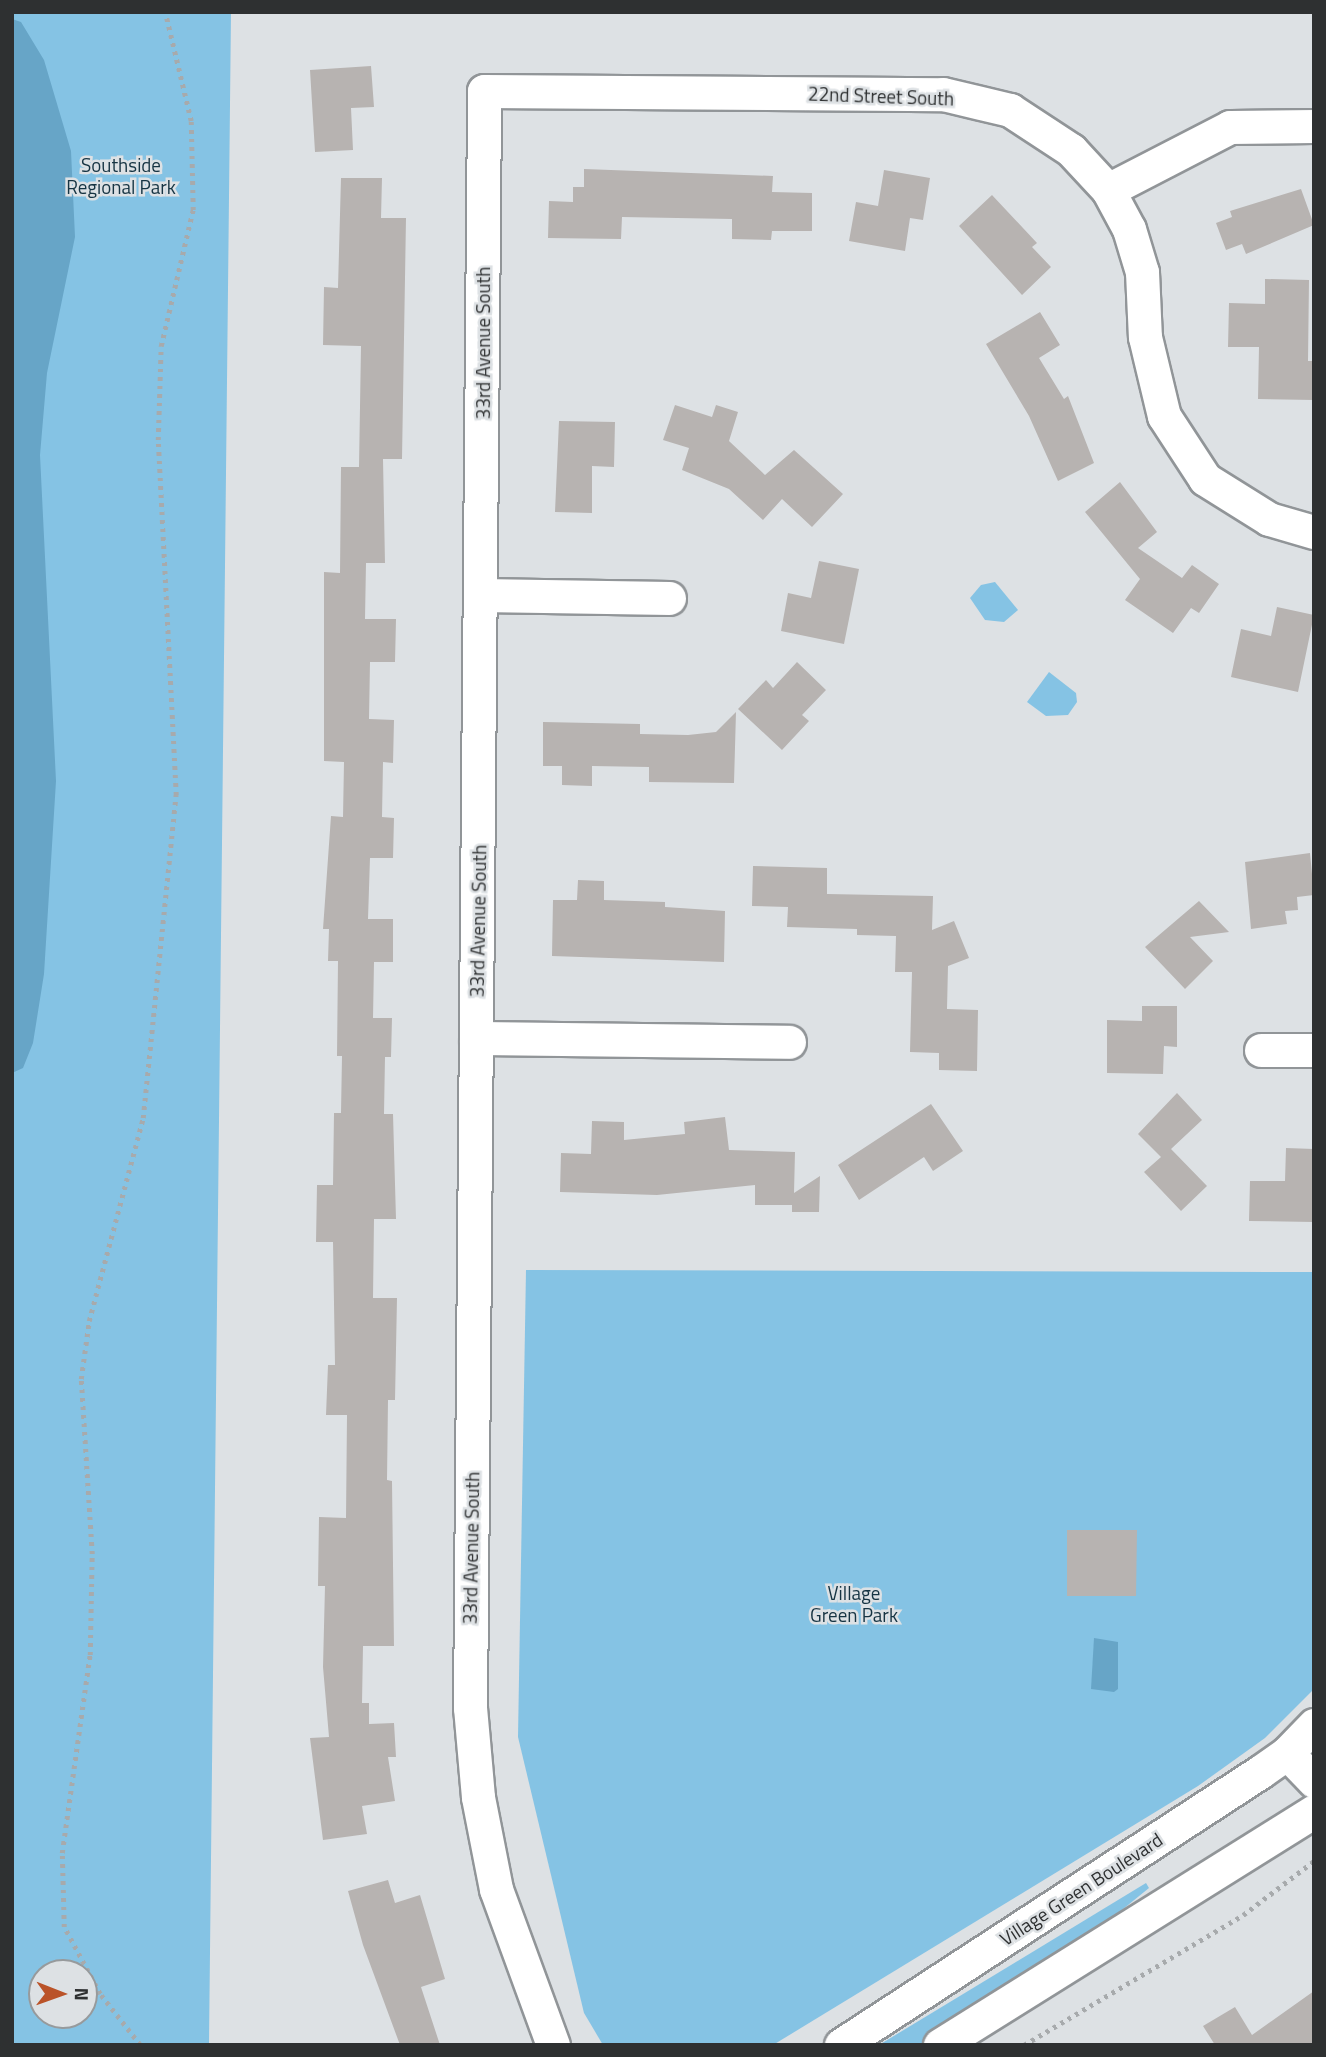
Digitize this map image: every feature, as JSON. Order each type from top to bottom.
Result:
[{"type":"street","name":"22nd Street South","points":[[484,91],[943,94],[1010,110],[1071,150],[1108,190],[1129,229],[1142,272],[1145,337],[1164,416],[1205,479],[1269,519],[1314,531]]},
{"type":"street","name":"33rd Avenue South","points":[[484,91],[470,1709],[478,1797],[496,1889],[553,2045]]},
{"type":"street","points":[[1108,190],[1230,127],[1314,125]]},
{"type":"street","points":[[481,595],[669,598]]},
{"type":"street","points":[[476,1038],[789,1042]]},
{"type":"street","points":[[1261,1050],[1314,1050]]},
{"type":"street","name":"Village Green Boulevard","points":[[841,2045],[1287,1753],[1314,1724]]},
{"type":"street","points":[[1287,1753],[1314,1781]]},
{"type":"street","points":[[940,2045],[1314,1811]]},
{"type":"path","points":[[141,2045],[100,1994],[64,1927],[62,1853],[90,1655],[92,1554],[81,1379],[89,1321],[143,1118],[176,795],[158,440],[161,346],[193,197],[191,121],[165,12]]},
{"type":"path","points":[[1024,2045],[1243,1915],[1314,1861]]},
{"type":"green space","name":"Southside Regional Park","points":[[12,12],[231,12],[209,2045],[12,2045]]},
{"type":"green space","points":[[995,582],[1018,610],[1004,622],[985,620],[970,598],[981,585]]},
{"type":"green space","points":[[1049,672],[1076,693],[1077,702],[1068,715],[1046,716],[1027,702]]},
{"type":"green space","name":"Village Green Park","points":[[526,1270],[1314,1272],[1314,1689],[1265,1738],[1198,1786],[773,2045],[603,2045],[584,2013],[518,1737]]},
{"type":"green space","points":[[1146,1883],[1149,1888],[1075,1948],[921,2045],[879,2045]]},
{"type":"shaded area","points":[[12,19],[21,22],[44,60],[71,151],[75,237],[47,373],[40,455],[56,781],[44,974],[33,1043],[23,1068],[12,1073]]},
{"type":"shaded area","points":[[1094,1638],[1118,1642],[1118,1689],[1114,1692],[1091,1689]]},
{"type":"building","points":[[371,66],[374,107],[351,108],[353,150],[315,152],[310,70]]},
{"type":"building","points":[[584,169],[773,176],[772,192],[812,193],[812,231],[772,231],[771,240],[732,239],[732,219],[622,217],[621,239],[548,238],[549,201],[573,202],[573,187],[584,187]]},
{"type":"building","points":[[884,170],[930,178],[923,220],[910,218],[905,251],[849,241],[856,202],[878,206]]},
{"type":"building","points":[[341,178],[382,178],[381,218],[406,218],[402,459],[383,459],[385,563],[366,563],[365,619],[396,619],[395,662],[370,662],[369,719],[394,720],[393,763],[383,762],[382,817],[394,818],[393,858],[370,858],[368,919],[393,919],[393,962],[374,962],[373,1018],[392,1018],[391,1057],[385,1057],[384,1114],[393,1114],[396,1219],[374,1219],[373,1298],[397,1298],[395,1400],[388,1400],[387,1480],[392,1481],[394,1646],[363,1646],[362,1703],[369,1703],[369,1724],[394,1723],[396,1757],[388,1757],[395,1801],[362,1806],[367,1834],[323,1840],[310,1738],[329,1737],[323,1667],[325,1586],[318,1586],[319,1517],[346,1518],[347,1415],[326,1415],[328,1365],[335,1365],[333,1242],[316,1242],[317,1185],[333,1185],[334,1113],[341,1113],[342,1056],[337,1056],[338,961],[328,961],[329,929],[323,929],[331,816],[343,817],[344,762],[324,761],[324,572],[340,573],[341,467],[359,467],[361,346],[323,345],[324,287],[338,288]]},
{"type":"building","points":[[1301,189],[1314,225],[1246,254],[1242,244],[1226,250],[1216,223],[1232,217],[1230,211]]},
{"type":"building","points":[[992,195],[1037,243],[1032,247],[1051,267],[1022,295],[959,226]]},
{"type":"building","points":[[1265,279],[1309,280],[1308,361],[1314,361],[1314,400],[1258,399],[1259,347],[1228,347],[1229,303],[1265,304]]},
{"type":"building","points":[[1040,312],[1060,345],[1039,358],[1064,399],[1068,396],[1094,463],[1058,481],[1029,416],[986,344]]},
{"type":"building","points":[[675,405],[712,417],[716,405],[738,412],[729,441],[765,475],[794,450],[843,494],[812,527],[782,499],[763,520],[729,489],[682,470],[689,448],[663,440]]},
{"type":"building","points":[[559,421],[615,422],[614,467],[592,466],[592,513],[555,512]]},
{"type":"building","points":[[1120,482],[1157,532],[1138,548],[1182,578],[1192,565],[1219,584],[1199,613],[1191,608],[1173,633],[1125,600],[1140,579],[1085,512]]},
{"type":"building","points":[[819,561],[859,569],[844,644],[781,631],[788,593],[811,598]]},
{"type":"building","points":[[1277,607],[1314,615],[1298,692],[1231,677],[1241,629],[1271,636]]},
{"type":"building","points":[[797,662],[826,690],[802,715],[809,721],[782,750],[738,709],[766,680],[773,688]]},
{"type":"building","points":[[736,712],[734,783],[649,782],[649,767],[592,766],[592,786],[562,785],[562,766],[543,766],[543,722],[640,724],[640,734],[688,735],[716,732]]},
{"type":"building","points":[[1310,853],[1314,895],[1297,897],[1298,910],[1285,911],[1287,924],[1251,929],[1245,862]]},
{"type":"building","points":[[753,866],[827,868],[827,894],[933,896],[932,930],[954,921],[969,958],[948,966],[947,1009],[978,1010],[977,1071],[939,1070],[939,1053],[910,1052],[912,972],[895,972],[896,936],[857,935],[857,929],[787,927],[788,907],[752,906]]},
{"type":"building","points":[[578,880],[604,881],[604,900],[665,902],[665,907],[725,911],[724,962],[552,956],[553,900],[577,900]]},
{"type":"building","points":[[1199,901],[1229,932],[1190,937],[1213,961],[1185,989],[1145,947]]},
{"type":"building","points":[[1142,1006],[1177,1006],[1177,1047],[1164,1046],[1163,1074],[1107,1073],[1107,1020],[1142,1021]]},
{"type":"building","points":[[1177,1093],[1202,1120],[1171,1149],[1207,1186],[1181,1211],[1144,1172],[1161,1157],[1138,1134]]},
{"type":"building","points":[[931,1104],[963,1151],[933,1171],[924,1157],[859,1200],[838,1165]]},
{"type":"building","points":[[725,1117],[729,1150],[795,1152],[794,1193],[820,1176],[819,1212],[792,1212],[792,1205],[755,1205],[755,1185],[657,1195],[560,1192],[561,1153],[591,1154],[592,1121],[624,1122],[624,1140],[685,1134],[684,1122]]},
{"type":"building","points":[[1286,1148],[1314,1149],[1314,1222],[1249,1221],[1250,1181],[1285,1181]]},
{"type":"building","points":[[1067,1530],[1137,1530],[1136,1596],[1067,1596]]},
{"type":"building","points":[[388,1880],[395,1903],[420,1895],[445,1979],[421,1987],[440,2045],[400,2045],[363,1945],[348,1891]]},
{"type":"building","points":[[1314,1991],[1314,2045],[1215,2045],[1203,2026],[1235,2007],[1252,2035]]}]
